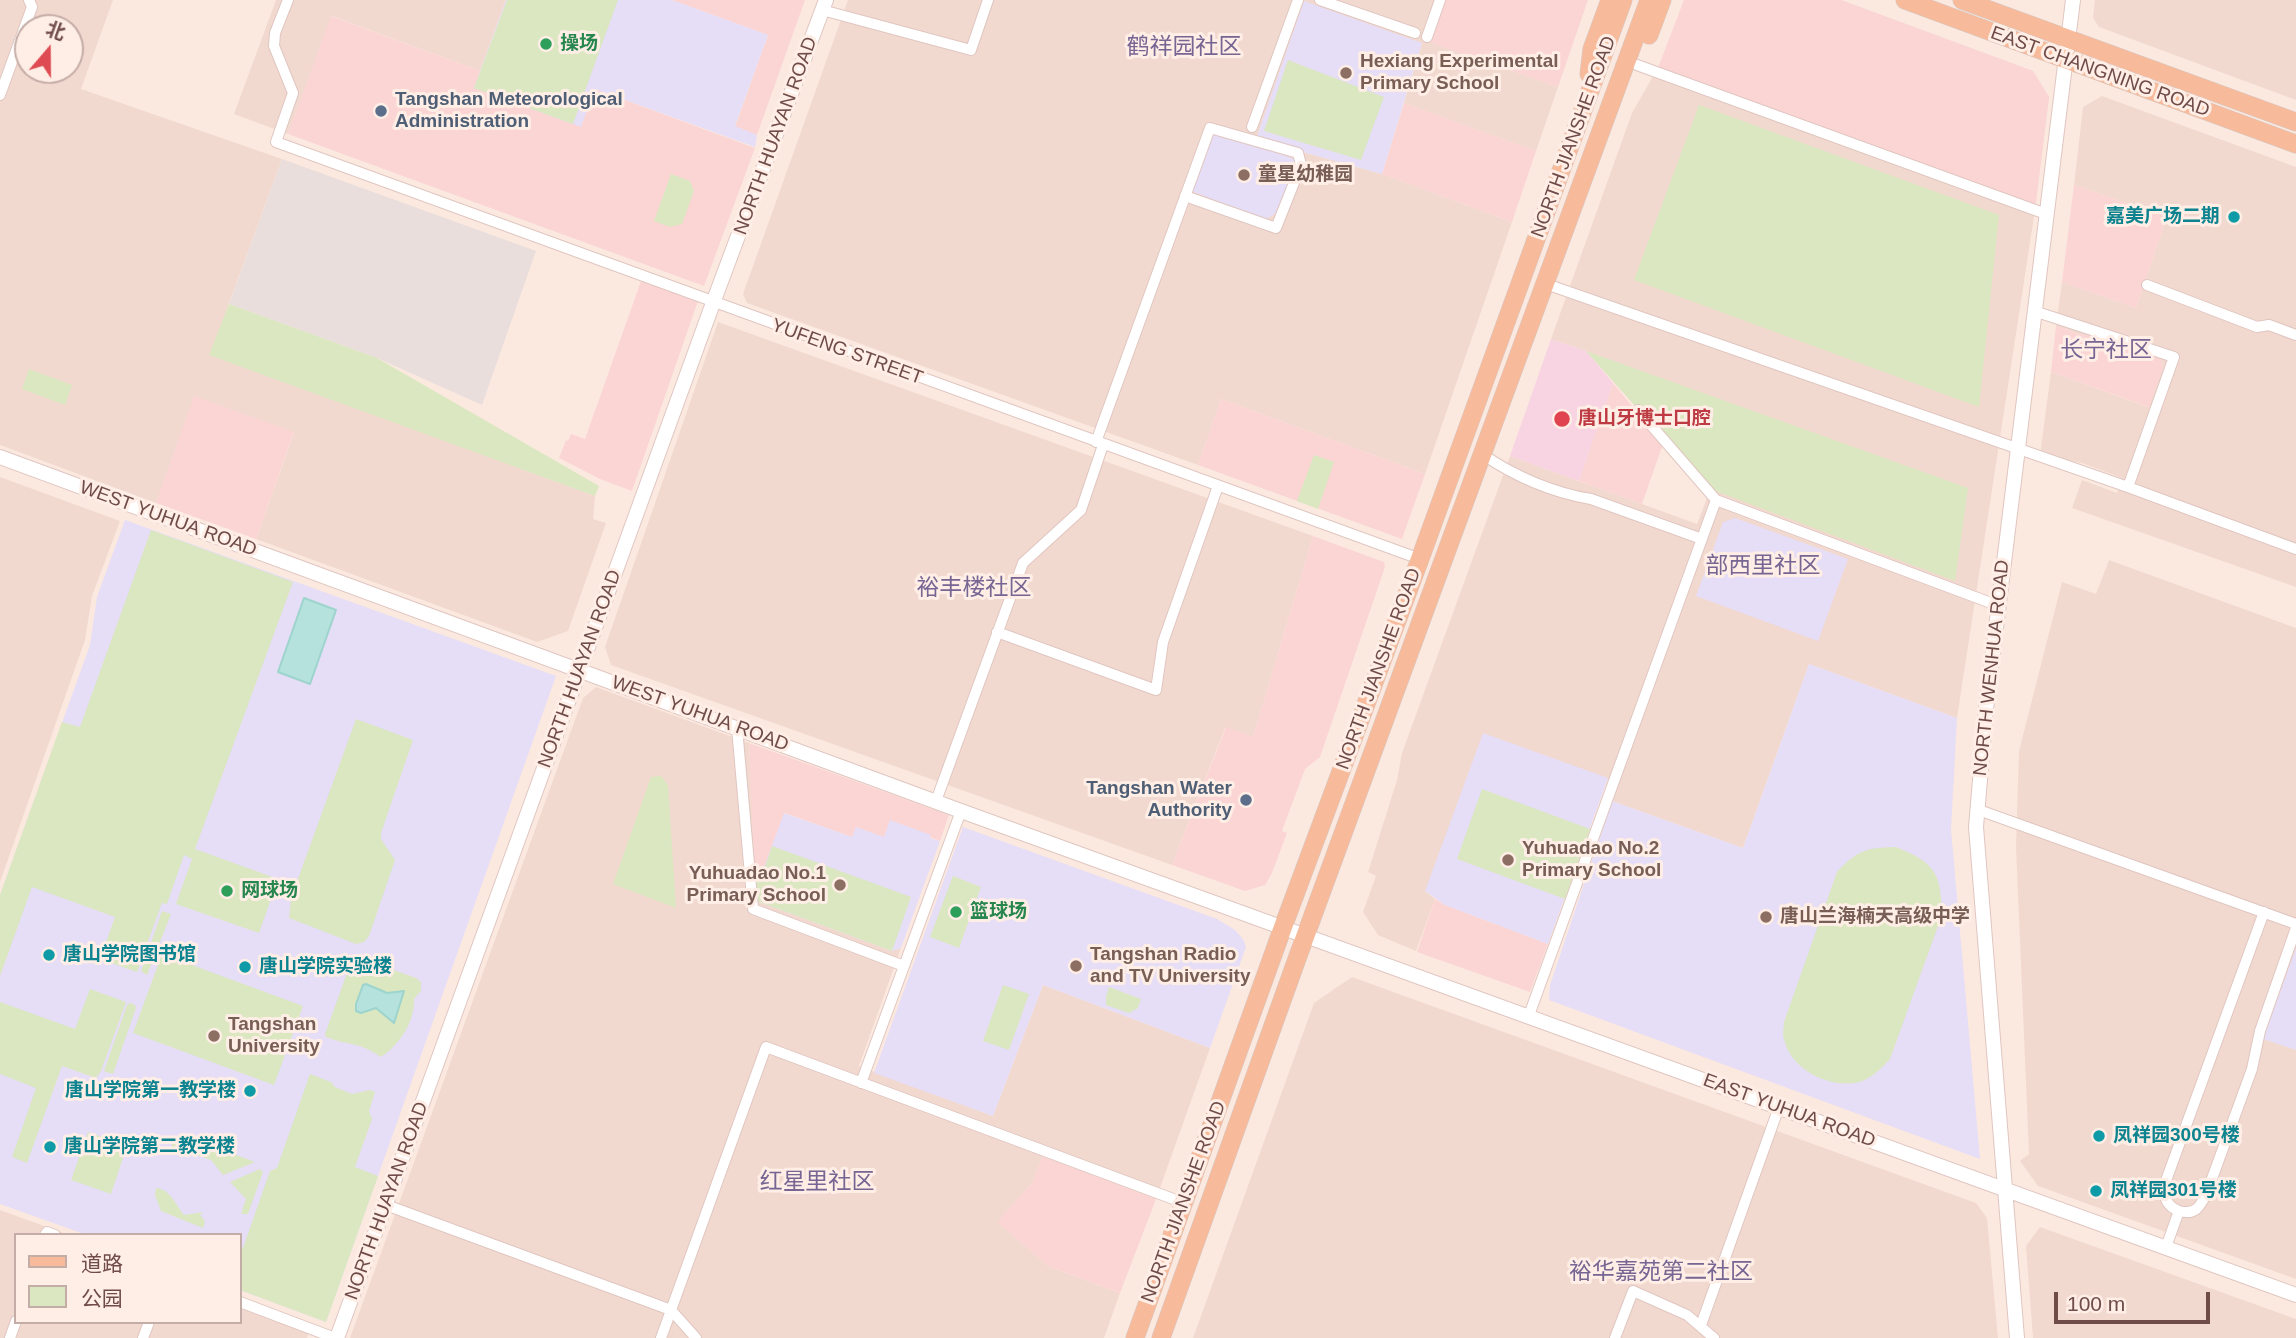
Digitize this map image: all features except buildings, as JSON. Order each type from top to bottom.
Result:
[{"type":"main road","points":[[1584,108],[1592,49],[1610,0]]},
{"type":"main road","name":"NORTH JIANSHE ROAD","points":[[1135,1338],[1623,0]]},
{"type":"main road","name":"NORTH JIANSHE ROAD","points":[[1161,1338],[1305,936],[1649,0]]},
{"type":"main road","points":[[1607,116],[1637,65],[1662,0]]},
{"type":"main road","name":"EAST CHANGNING ROAD","points":[[1905,0],[2296,144]]},
{"type":"main road","name":"EAST CHANGNING ROAD","points":[[1962,0],[2296,122]]},
{"type":"street","points":[[0,95],[32,7],[29,0]]},
{"type":"street","name":"YUFENG STREET","points":[[288,0],[275,33],[274,46],[293,93],[276,142],[1420,559]]},
{"type":"street","points":[[824,5],[971,50],[988,0]]},
{"type":"street","points":[[1252,127],[1298,0]]},
{"type":"street","points":[[1320,0],[1415,33]]},
{"type":"street","points":[[1427,37],[1440,0]]},
{"type":"street","name":"NORTH WENHUA ROAD","points":[[2017,1338],[1976,809],[1998,606],[2073,0]]},
{"type":"street","name":"NORTH HUAYAN ROAD","points":[[336,1338],[824,5]]},
{"type":"street","points":[[1637,65],[2046,214]]},
{"type":"street","points":[[936,802],[1023,563],[1081,510],[1100,443],[1185,196],[1210,128],[1298,153],[1301,165],[1276,228],[1185,196]]},
{"type":"street","points":[[1546,284],[2129,487],[2296,549]]},
{"type":"street","points":[[2147,285],[2257,327],[2269,326],[2296,335]]},
{"type":"street","points":[[2034,311],[2174,357],[2129,487]]},
{"type":"street","points":[[1638,410],[1716,500],[1998,606]]},
{"type":"street","points":[[1482,454],[1504,469],[1575,497],[1591,499],[1702,539]]},
{"type":"street","name":"WEST YUHUA ROAD","points":[[0,457],[1283,927]]},
{"type":"street","points":[[998,632],[1156,690],[1163,642],[1218,486]]},
{"type":"street","points":[[1528,1018],[1716,500]]},
{"type":"street","points":[[737,728],[753,909],[904,966]]},
{"type":"street","points":[[1976,809],[2264,912],[2296,926],[2260,1031],[2252,1069],[2206,1195],[2198,1209],[2189,1213],[2179,1211],[2169,1207],[2164,1197],[2164,1186],[2264,912]]},
{"type":"street","points":[[861,1083],[961,811]]},
{"type":"street","name":"EAST YUHUA ROAD","points":[[1283,927],[2296,1295]]},
{"type":"street","points":[[661,1338],[766,1047],[1184,1203]]},
{"type":"street","points":[[1700,1325],[1779,1107]]},
{"type":"street","points":[[386,1205],[671,1310],[696,1338]]},
{"type":"street","points":[[2166,1247],[2179,1211]]},
{"type":"street","points":[[1615,1338],[1633,1291],[1687,1315],[1714,1338]]},
{"type":"street","points":[[242,1303],[336,1338]]},
{"type":"shaded area","points":[[0,0],[113,0],[84,81],[84,14],[14,14],[14,84],[83,84],[81,89],[282,159],[210,355],[595,496],[593,519],[606,523],[568,631],[537,642],[256,539],[294,433],[195,397],[156,503],[0,445]]},
{"type":"shaded area","points":[[276,0],[506,0],[480,71],[332,16],[288,134],[234,114]]},
{"type":"shaded area","points":[[506,0],[672,0],[768,35],[735,126],[757,135],[755,147],[595,89],[581,127],[474,88]]},
{"type":"shaded area","points":[[672,0],[805,0],[757,135],[735,127],[768,35]]},
{"type":"shaded area","points":[[848,0],[1436,0],[1424,40],[1558,87],[1536,151],[1404,103],[1422,43],[1256,139],[1382,174],[1512,222],[1425,474],[1221,399],[1198,465],[747,303],[743,294]]},
{"type":"shaded area","points":[[1436,0],[1588,0],[1558,87],[1423,40]]},
{"type":"shaded area","points":[[1684,0],[1841,0],[2033,71],[2049,97],[2035,210],[1957,718],[1809,664],[1743,848],[1612,801],[1607,778],[1425,891],[1435,899],[1416,951],[1378,935],[1363,912],[1376,876],[1368,872],[1397,780],[1402,753],[1510,456],[1697,524],[1710,490],[1586,351],[1551,339],[1632,113],[1664,57]]},
{"type":"shaded area","points":[[1684,0],[1841,0],[2033,71],[2049,97],[2035,210],[1656,73]]},
{"type":"shaded area","points":[[2095,0],[2296,0],[2296,100],[2099,27],[2093,18]]},
{"type":"shaded area","name":"Hexiang Experimental Primary School","points":[[1304,1],[1422,43],[1382,174],[1256,139]]},
{"type":"shaded area","points":[[331,16],[480,71],[475,88],[581,126],[595,89],[755,148],[704,286],[288,134]]},
{"type":"shaded area","points":[[2102,96],[2296,167],[2296,587],[2072,508],[2082,480],[2117,493],[2122,478],[2082,463],[2040,455],[2051,372],[2148,407],[2097,335],[2081,335],[2056,326],[2062,282],[2136,308],[2167,217],[2074,185],[2083,107]]},
{"type":"shaded area","points":[[1404,103],[1536,151],[1512,222],[1382,174]]},
{"type":"shaded area","name":"童星幼稚园","points":[[1212,131],[1298,160],[1275,214],[1261,218],[1191,191]]},
{"type":"shaded area","points":[[282,159],[536,251],[482,405],[377,358],[229,304]]},
{"type":"shaded area","points":[[2074,185],[2167,217],[2136,308],[2062,282]]},
{"type":"shaded area","points":[[641,281],[698,301],[632,491],[600,479],[559,458],[571,434],[585,439]]},
{"type":"shaded area","points":[[718,322],[1313,536],[1253,737],[1225,728],[1172,865],[611,665],[605,647]]},
{"type":"shaded area","points":[[2056,326],[2081,335],[2097,335],[2160,357],[2163,367],[2149,407],[2051,372]]},
{"type":"shaded area","name":"唐山牙博士口腔","points":[[1551,339],[1586,351],[1613,383],[1579,481],[1510,456]]},
{"type":"shaded area","points":[[1613,383],[1663,444],[1642,504],[1579,481]]},
{"type":"shaded area","points":[[194,396],[294,432],[256,539],[156,503]]},
{"type":"shaded area","points":[[1221,399],[1425,474],[1402,539],[1198,465]]},
{"type":"shaded area","points":[[0,477],[120,521],[92,596],[85,640],[0,882]]},
{"type":"shaded area","points":[[1735,518],[1848,559],[1818,641],[1696,596],[1723,522]]},
{"type":"shaded area","name":"Tangshan University","points":[[125,520],[556,676],[326,1322],[242,1291],[242,1233],[81,1233],[0,1204],[0,895],[90,645],[97,597]]},
{"type":"shaded area","points":[[1313,536],[1384,562],[1385,567],[1320,757],[1305,769],[1282,831],[1287,833],[1272,873],[1265,885],[1245,891],[1172,865],[1226,727],[1253,737]]},
{"type":"shaded area","points":[[2109,560],[2296,628],[2296,1279],[2038,1186],[2020,1161],[2029,1154],[2016,847],[2019,751],[2062,582],[2096,594]]},
{"type":"shaded area","name":"唐山兰海楠天高级中学","points":[[1809,664],[1957,718],[1951,829],[1980,1159],[1549,1000],[1550,985],[1612,801],[1743,848]]},
{"type":"shaded area","points":[[596,687],[749,743],[757,901],[892,951],[901,948],[859,1066],[993,1116],[1043,985],[1210,1048],[1156,1199],[1043,1156],[1032,1183],[998,1222],[1048,1266],[1120,1293],[1104,1338],[350,1338],[583,698]]},
{"type":"shaded area","name":"Yuhuadao No.2 Primary School","points":[[1483,733],[1608,778],[1548,944],[1445,905],[1425,891]]},
{"type":"shaded area","points":[[749,743],[949,815],[940,841],[890,821],[884,837],[852,837],[785,813],[764,870],[754,867]]},
{"type":"shaded area","name":"Yuhuadao No.1 Primary School","points":[[784,813],[852,837],[856,827],[884,837],[890,820],[940,841],[901,948],[892,951],[757,901],[763,870]]},
{"type":"shaded area","name":"Tangshan Radio and TV University","points":[[963,827],[1217,919],[1235,930],[1246,947],[1210,1048],[1043,985],[993,1116],[874,1073]]},
{"type":"shaded area","points":[[1435,899],[1548,944],[1530,992],[1417,952]]},
{"type":"shaded area","points":[[2296,948],[2296,1050],[2263,1039]]},
{"type":"shaded area","points":[[1352,977],[1976,1203],[1987,1218],[1998,1338],[1193,1338],[1314,1003]]},
{"type":"shaded area","points":[[1043,1156],[1156,1199],[1120,1293],[1048,1266],[997,1222],[1032,1183]]},
{"type":"shaded area","points":[[0,1210],[63,1233],[14,1233],[14,1324],[242,1324],[242,1298],[312,1323],[307,1338],[0,1338]]},
{"type":"shaded area","points":[[2040,1227],[2296,1319],[2296,1338],[2033,1338],[2026,1246]]},
{"type":"green space","name":"操场","points":[[507,0],[618,0],[573,124],[474,88]]},
{"type":"green space","points":[[1288,60],[1384,97],[1361,160],[1264,131]]},
{"type":"green space","points":[[1699,105],[1999,215],[1979,407],[1634,280]]},
{"type":"green space","points":[[671,174],[690,181],[694,191],[682,224],[670,227],[654,221]]},
{"type":"green space","points":[[229,304],[377,358],[599,486],[595,496],[209,355]]},
{"type":"green space","points":[[1586,351],[1968,488],[1955,581],[1710,489]]},
{"type":"green space","points":[[29,369],[72,385],[65,405],[22,389]]},
{"type":"green space","points":[[1314,455],[1334,462],[1318,509],[1297,501]]},
{"type":"green space","points":[[151,530],[293,582],[195,849],[278,879],[259,933],[176,904],[192,859],[184,855],[167,904],[162,903],[137,972],[100,959],[115,917],[32,887],[0,976],[0,895],[62,722],[80,727]]},
{"type":"green space","points":[[356,719],[413,740],[381,833],[381,839],[395,860],[369,936],[364,942],[356,944],[289,918],[291,898]]},
{"type":"green space","points":[[661,776],[668,785],[676,908],[613,884],[651,777]]},
{"type":"green space","points":[[1482,789],[1590,829],[1565,899],[1457,859]]},
{"type":"green space","points":[[772,846],[911,897],[892,951],[757,901],[754,867],[764,870]]},
{"type":"green space","points":[[1896,847],[1920,858],[1933,871],[1940,888],[1942,915],[1890,1059],[1864,1080],[1854,1083],[1832,1082],[1801,1067],[1794,1059],[1783,1037],[1784,1022],[1837,872],[1863,852]]},
{"type":"green space","name":"篮球场","points":[[953,876],[981,887],[959,948],[930,937]]},
{"type":"green space","points":[[162,911],[171,914],[147,975],[141,971]]},
{"type":"green space","points":[[162,954],[303,1006],[274,1085],[133,1033]]},
{"type":"green space","points":[[360,958],[421,982],[421,991],[414,999],[412,1016],[405,1032],[381,1057],[360,1046],[326,1037],[325,1034],[350,965]]},
{"type":"green space","points":[[1003,985],[1029,994],[1009,1050],[983,1041]]},
{"type":"green space","points":[[1109,987],[1141,999],[1138,1008],[1129,1013],[1106,1005]]},
{"type":"green space","points":[[90,989],[126,1002],[101,1071],[96,1078],[62,1066],[27,1163],[12,1157],[36,1088],[0,1074],[0,1002],[75,1029]]},
{"type":"green space","points":[[130,1003],[136,1008],[113,1074],[104,1071]]},
{"type":"green space","points":[[310,1074],[352,1094],[370,1090],[375,1092],[369,1111],[372,1119],[355,1167],[378,1176],[326,1322],[242,1291],[242,1248],[270,1171],[277,1168]]},
{"type":"green space","points":[[88,1132],[127,1146],[111,1194],[71,1180]]},
{"type":"green space","points":[[186,1136],[255,1162],[223,1175],[211,1160],[171,1146],[175,1140]]},
{"type":"green space","points":[[260,1169],[263,1172],[248,1214],[241,1214],[246,1199],[230,1182]]},
{"type":"green space","points":[[156,1188],[165,1191],[184,1215],[203,1212],[200,1215],[205,1221],[203,1228],[161,1211],[155,1195]]},
{"type":"water","points":[[304,598],[336,610],[310,684],[278,672]]},
{"type":"water","points":[[363,985],[387,993],[404,991],[394,1023],[376,1008],[361,1013],[356,1011]]},
{"type":"place","name":"操场","points":[[546,44]]},
{"type":"place","name":"Hexiang Experimental Primary School","points":[[1346,73]]},
{"type":"place","name":"Tangshan Meteorological Administration","points":[[381,111]]},
{"type":"place","name":"童星幼稚园","points":[[1244,175]]},
{"type":"place","name":"嘉美广场二期","points":[[2234,217]]},
{"type":"place","name":"唐山牙博士口腔","points":[[1562,419]]},
{"type":"place","name":"Tangshan Water Authority","points":[[1246,800]]},
{"type":"place","name":"Yuhuadao No.2 Primary School","points":[[1508,860]]},
{"type":"place","name":"Yuhuadao No.1 Primary School","points":[[840,885]]},
{"type":"place","name":"网球场","points":[[227,891]]},
{"type":"place","name":"篮球场","points":[[956,912]]},
{"type":"place","name":"唐山兰海楠天高级中学","points":[[1766,917]]},
{"type":"place","name":"唐山学院图书馆","points":[[49,955]]},
{"type":"place","name":"Tangshan Radio and TV University","points":[[1076,966]]},
{"type":"place","name":"唐山学院实验楼","points":[[245,967]]},
{"type":"place","name":"Tangshan University","points":[[214,1036]]},
{"type":"place","name":"唐山学院第一教学楼","points":[[250,1091]]},
{"type":"place","name":"凤祥园300号楼","points":[[2099,1136]]},
{"type":"place","name":"唐山学院第二教学楼","points":[[50,1147]]},
{"type":"place","name":"凤祥园301号楼","points":[[2096,1191]]},
{"type":"district","name":"鹤祥园社区","points":[[1184,48]]},
{"type":"district","name":"长宁社区","points":[[2106,351]]},
{"type":"district","name":"部西里社区","points":[[1763,567]]},
{"type":"district","name":"裕丰楼社区","points":[[974,589]]},
{"type":"district","name":"红星里社区","points":[[817,1183]]},
{"type":"district","name":"裕华嘉苑第二社区","points":[[1661,1273]]}]
